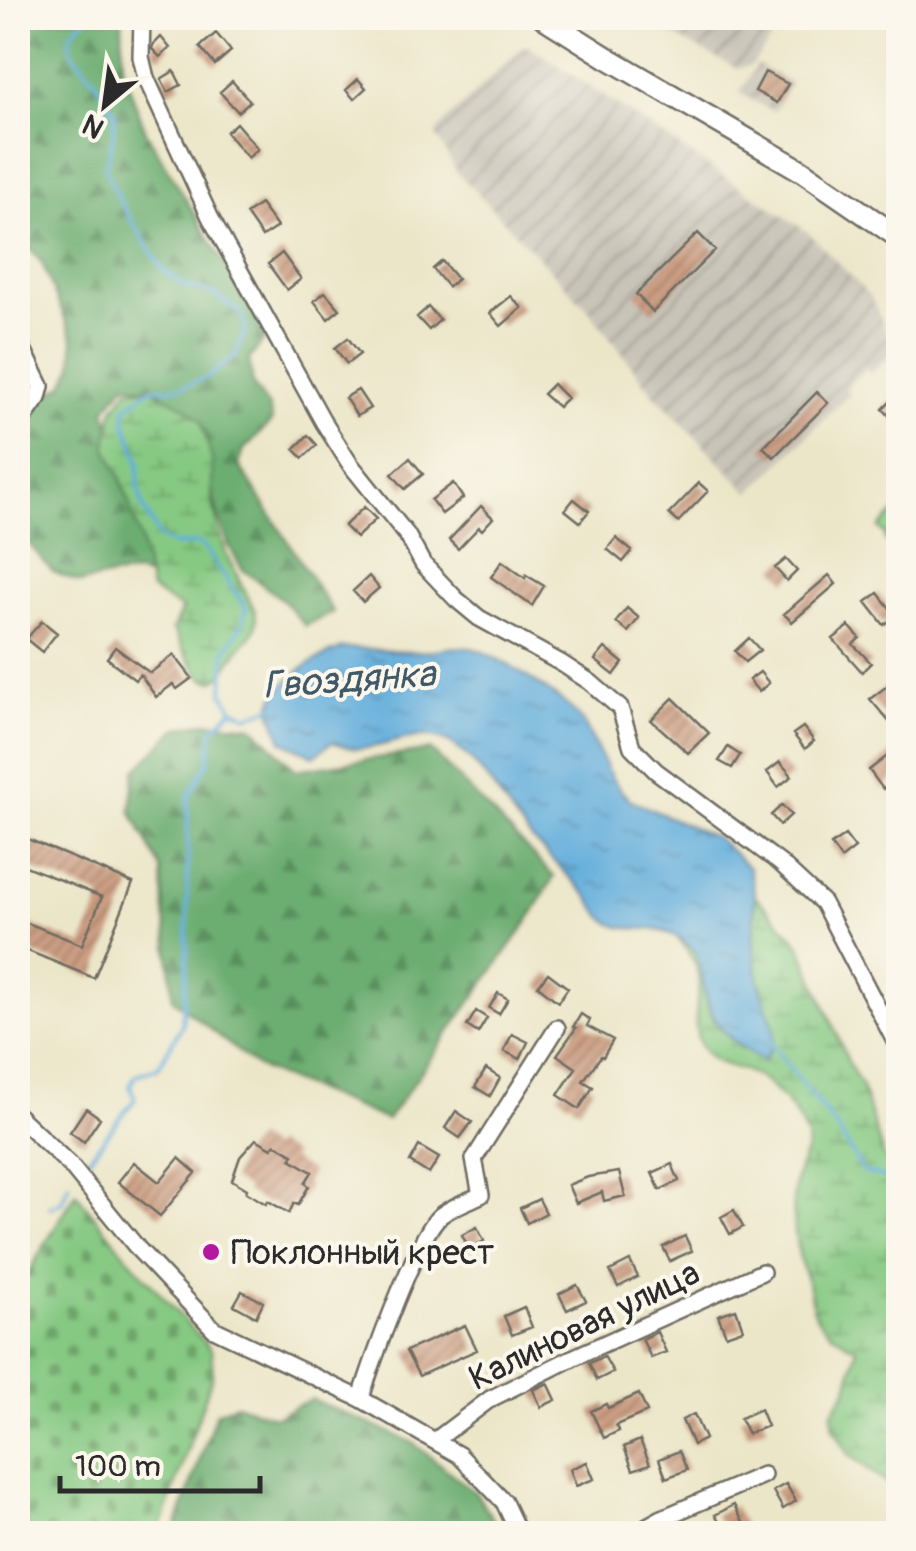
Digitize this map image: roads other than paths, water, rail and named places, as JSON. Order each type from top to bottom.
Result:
[{"type":"street","points":[[142,18],[140,58],[146,78],[210,217],[324,423],[350,464],[407,535],[423,564],[479,618],[590,682],[620,708],[632,746],[656,771],[780,863],[824,903],[898,1047]]},
{"type":"street","points":[[544,18],[802,171],[898,237]]},
{"type":"street","points":[[18,339],[41,386],[38,398],[18,426]]},
{"type":"street","points":[[361,1399],[424,1235],[438,1216],[481,1195],[474,1159],[557,1028]]},
{"type":"street","points":[[20,1118],[70,1165],[140,1250],[214,1329],[361,1399],[459,1455],[504,1502],[520,1534]]},
{"type":"street","name":"Калиновая улица","points":[[436,1440],[490,1399],[762,1272]]},
{"type":"street","points":[[633,1534],[763,1475]]},
{"type":"water","points":[[343,648],[413,652],[467,648],[498,660],[545,689],[579,717],[615,783],[632,801],[717,838],[749,868],[755,896],[753,940],[758,979],[774,1029],[773,1044],[764,1061],[732,1039],[714,1017],[697,953],[671,934],[616,926],[607,921],[530,837],[476,765],[451,743],[426,737],[351,748],[332,742],[314,756],[282,741],[270,707],[276,696],[300,670]]},
{"type":"waterway","name":"Гвоздянка","points":[[86,18],[69,40],[73,54],[115,112],[105,169],[121,204],[164,271],[187,287],[212,293],[242,314],[246,328],[236,355],[210,376],[182,387],[150,389],[126,407],[125,421],[139,461],[138,486],[144,509],[160,538],[177,545],[197,543],[205,548],[246,608],[243,623],[225,652],[223,693],[233,709],[248,716],[271,707]]},
{"type":"waterway","points":[[86,1162],[135,1099],[130,1086],[136,1075],[158,1068],[182,1025],[187,962],[188,797],[208,763],[212,731],[231,711]]},
{"type":"waterway","name":"Гвоздянка","points":[[770,1042],[834,1124],[864,1172],[890,1179],[898,1199]]},
{"type":"waterway","points":[[50,1207],[62,1202],[69,1184]]},
{"type":"place","name":"Поклонный крест","points":[[211,1252]]}]
